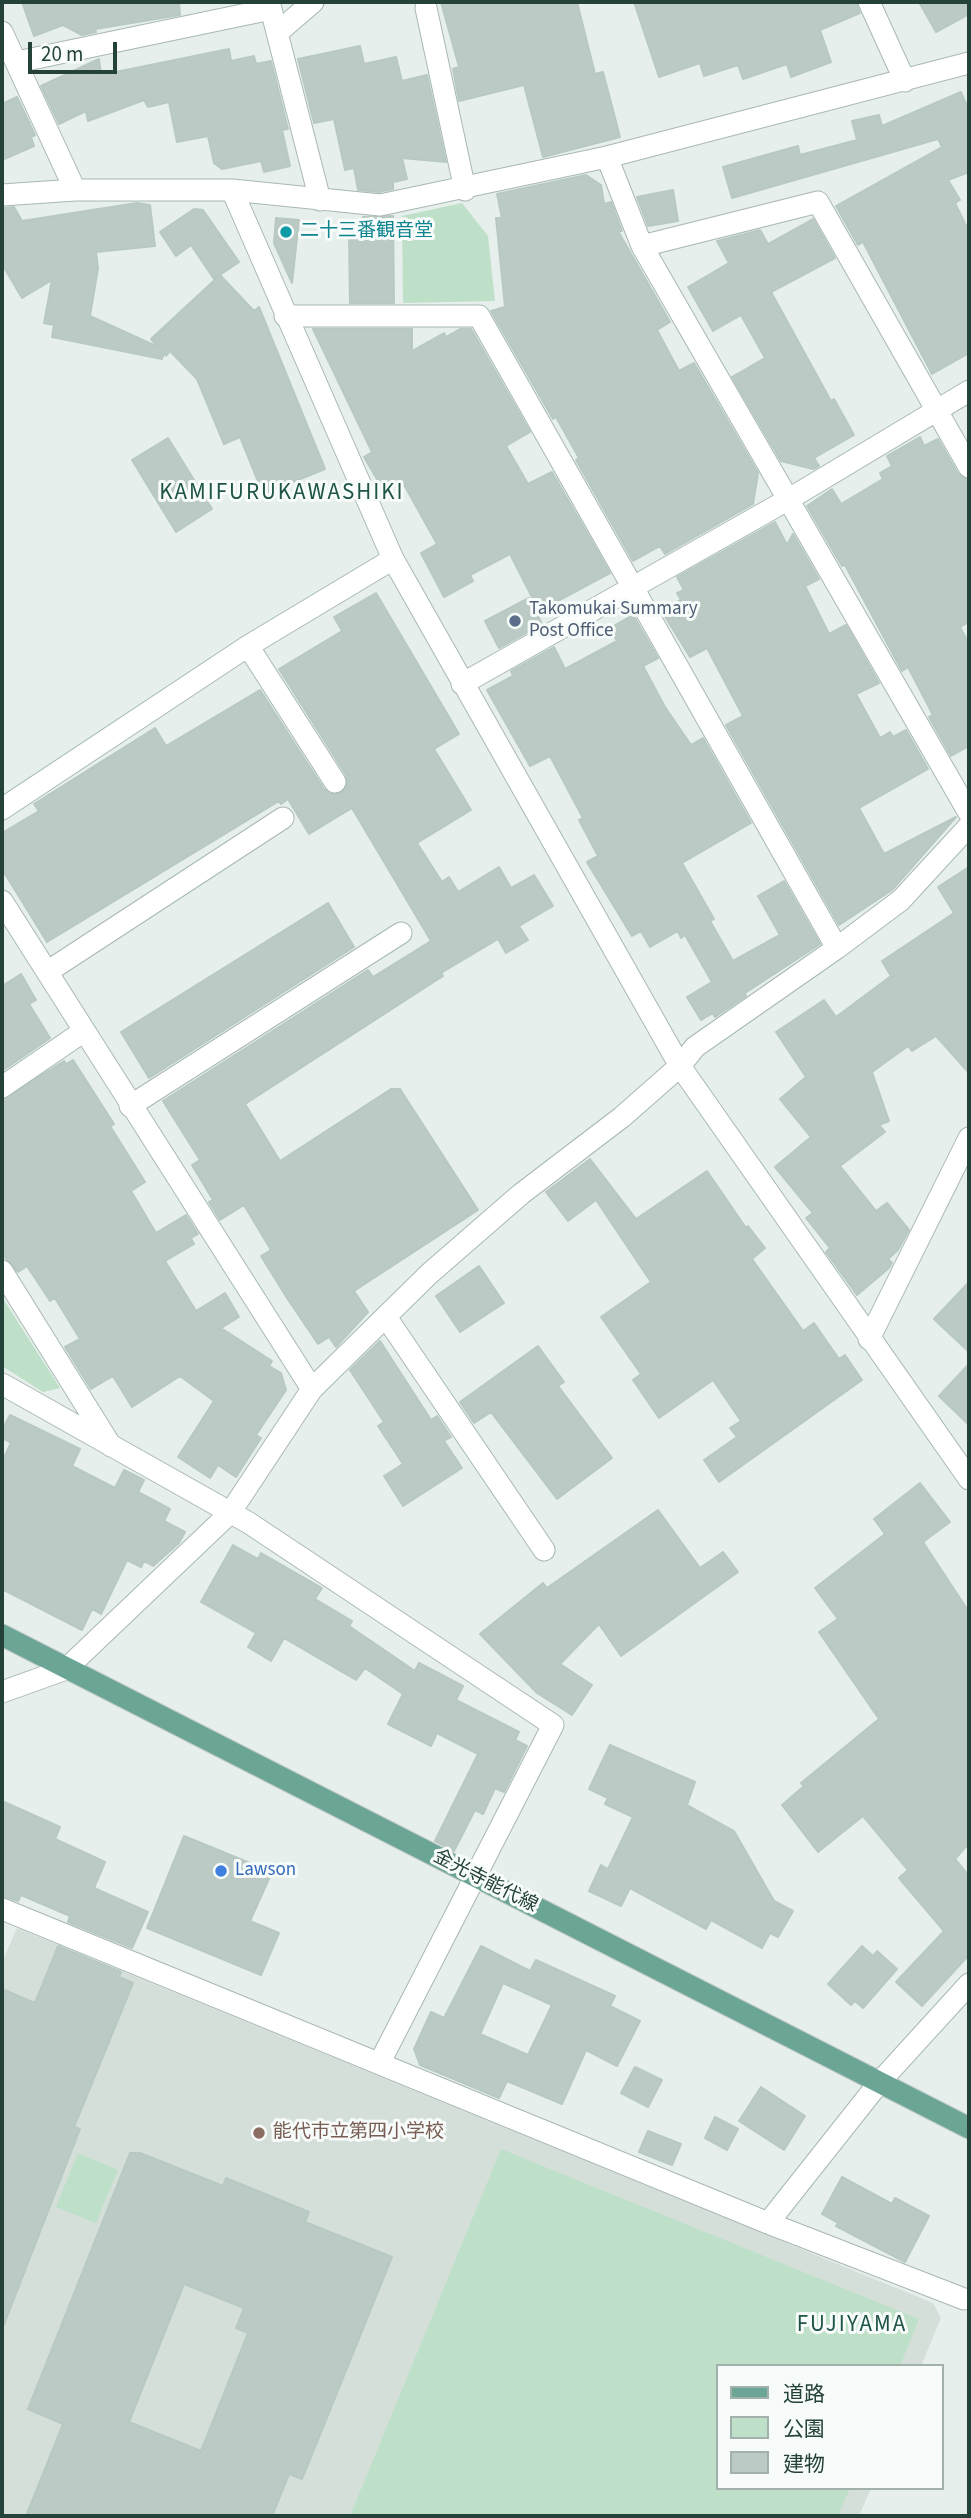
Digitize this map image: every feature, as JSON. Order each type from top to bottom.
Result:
[{"type":"main road","name":"金光寺能代線","points":[[2,1635],[878,2084],[969,2128]]},
{"type":"street","points":[[277,33],[313,2]]},
{"type":"street","points":[[869,2],[905,81]]},
{"type":"street","points":[[17,62],[269,5],[320,200]]},
{"type":"street","points":[[426,8],[465,190]]},
{"type":"street","points":[[2,32],[75,190]]},
{"type":"street","points":[[2,195],[75,190],[232,190],[380,205],[465,190],[607,157],[969,64]]},
{"type":"street","points":[[607,157],[642,246],[969,813]]},
{"type":"street","points":[[232,190],[393,559],[680,1066],[969,1479]]},
{"type":"street","points":[[642,246],[818,202],[969,467]]},
{"type":"street","points":[[285,316],[479,316],[634,585],[837,948]]},
{"type":"street","points":[[462,684],[789,499],[969,391]]},
{"type":"street","points":[[2,809],[248,646],[393,559]]},
{"type":"street","points":[[248,646],[335,782]]},
{"type":"street","points":[[47,972],[282,818]]},
{"type":"street","points":[[2,1692],[66,1670],[230,1513],[312,1389],[386,1317],[521,1194],[622,1117],[680,1066],[695,1047],[901,900],[969,826]]},
{"type":"street","points":[[2,901],[312,1389]]},
{"type":"street","points":[[130,1106],[401,933]]},
{"type":"street","points":[[2,1087],[84,1031]]},
{"type":"street","points":[[869,1339],[969,1138]]},
{"type":"street","points":[[2,1270],[113,1448]]},
{"type":"street","points":[[386,1317],[544,1550]]},
{"type":"street","points":[[2,1384],[230,1513],[553,1725],[477,1878],[380,2062]]},
{"type":"street","points":[[2,1909],[768,2223],[964,2299]]},
{"type":"street","points":[[768,2223],[878,2084],[969,1984]]},
{"type":"shaded area","name":"能代市立第四小学校","points":[[17,1928],[933,2303],[941,2318],[922,2364],[716,2364],[716,2490],[870,2490],[859,2516],[2,2516],[2,1962]]},
{"type":"green space","points":[[462,203],[488,236],[495,301],[403,303],[402,216]]},
{"type":"green space","points":[[2,1297],[60,1388],[43,1392],[2,1366]]},
{"type":"green space","points":[[501,2149],[919,2319],[901,2364],[716,2364],[716,2490],[849,2490],[838,2516],[350,2516]]},
{"type":"green space","points":[[78,2153],[118,2170],[96,2223],[56,2207]]},
{"type":"building","points":[[22,2],[179,2],[180,15],[95,29],[96,32],[82,35],[63,25],[34,36]]},
{"type":"building","points":[[441,2],[577,2],[595,74],[603,72],[620,137],[543,157],[524,85],[459,101],[453,69],[459,67]]},
{"type":"building","points":[[634,2],[856,2],[860,13],[820,30],[831,62],[791,77],[787,64],[743,79],[738,65],[704,76],[700,63],[659,77]]},
{"type":"building","points":[[919,2],[969,2],[969,14],[936,32]]},
{"type":"building","points":[[360,46],[364,64],[396,57],[402,81],[427,75],[446,162],[402,158],[407,179],[393,182],[393,189],[379,192],[358,190],[354,168],[345,170],[334,119],[314,123],[298,59]]},
{"type":"building","points":[[229,49],[231,61],[254,56],[256,64],[271,61],[288,129],[282,130],[290,166],[264,172],[261,161],[222,169],[214,163],[208,136],[177,142],[169,102],[148,107],[144,100],[88,121],[86,111],[59,124],[41,86],[99,59],[101,75]]},
{"type":"building","points":[[961,92],[969,111],[969,172],[948,180],[960,200],[955,203],[969,232],[969,353],[932,374],[863,242],[858,245],[836,206],[942,147],[938,139],[732,198],[723,167],[798,146],[800,155],[857,140],[852,121],[879,115],[882,126]]},
{"type":"building","points":[[17,97],[35,135],[31,137],[34,146],[2,160],[2,104]]},
{"type":"building","points":[[586,175],[601,185],[604,204],[611,202],[622,231],[618,231],[670,322],[657,330],[679,371],[694,363],[758,473],[753,504],[665,554],[660,546],[633,561],[576,460],[579,458],[556,417],[553,419],[491,311],[505,307],[496,218],[502,218],[497,194]]},
{"type":"building","points":[[673,190],[678,221],[648,226],[637,197]]},
{"type":"building","points":[[137,203],[150,205],[155,246],[96,252],[98,268],[90,316],[158,347],[151,339],[220,275],[254,311],[259,307],[325,469],[263,494],[240,437],[224,444],[197,379],[170,351],[166,356],[164,353],[162,359],[52,337],[54,325],[44,323],[52,280],[22,298],[2,264],[2,208],[14,207],[22,221]]},
{"type":"building","points":[[194,209],[203,210],[239,262],[214,279],[191,245],[176,256],[160,232]]},
{"type":"building","points":[[393,216],[394,303],[350,303],[349,234],[367,233],[363,217]]},
{"type":"building","name":"二十三番観音堂","points":[[276,218],[299,220],[292,283],[274,243]]},
{"type":"building","points":[[813,219],[835,258],[771,292],[831,401],[834,399],[854,435],[814,458],[819,466],[813,469],[781,461],[732,377],[765,358],[741,315],[713,331],[688,287],[729,263],[717,241],[760,230],[768,244]]},
{"type":"building","points":[[313,329],[412,329],[412,351],[444,333],[446,337],[460,329],[471,329],[530,432],[506,446],[528,484],[552,472],[610,573],[539,611],[510,554],[470,575],[473,581],[444,597],[421,553],[437,544],[402,481],[384,491],[364,457],[372,452]]},
{"type":"building","points":[[920,437],[924,446],[938,439],[958,474],[969,480],[969,622],[960,627],[969,644],[969,746],[951,756],[929,717],[933,715],[908,667],[902,671],[845,565],[842,566],[807,506],[832,489],[841,504],[883,479],[880,473],[892,466],[887,456]]},
{"type":"building","points":[[168,438],[212,509],[176,532],[132,460]]},
{"type":"building","points":[[775,522],[787,545],[793,534],[819,579],[805,586],[829,634],[846,625],[879,683],[856,694],[880,738],[890,732],[893,737],[906,730],[928,769],[859,808],[884,854],[956,817],[892,890],[839,925],[726,725],[743,716],[707,648],[690,657],[661,610],[681,600],[677,593],[684,590],[677,577]]},
{"type":"building","points":[[376,593],[459,734],[434,749],[471,810],[417,843],[442,882],[449,877],[458,892],[499,867],[511,888],[534,875],[553,906],[519,926],[528,940],[506,953],[498,939],[441,973],[443,976],[245,1104],[280,1161],[391,1089],[400,1089],[478,1210],[354,1291],[368,1312],[336,1347],[329,1337],[318,1344],[287,1298],[261,1256],[271,1250],[244,1205],[220,1220],[209,1202],[213,1200],[192,1165],[200,1160],[163,1101],[368,970],[373,977],[431,941],[352,808],[309,834],[288,799],[281,804],[279,801],[47,942],[2,869],[2,833],[39,811],[34,804],[155,728],[166,746],[260,690],[324,789],[330,794],[341,793],[347,787],[346,775],[279,669],[342,631],[334,617]]},
{"type":"building","points":[[529,598],[542,624],[499,648],[485,621]]},
{"type":"building","points":[[633,615],[658,658],[643,666],[665,707],[691,745],[703,738],[751,823],[682,863],[714,919],[710,921],[733,961],[780,935],[758,896],[784,881],[820,944],[745,993],[746,996],[715,1017],[713,1013],[701,1020],[687,997],[712,982],[685,935],[681,938],[678,931],[650,947],[641,931],[632,936],[587,862],[598,856],[579,820],[583,818],[550,756],[530,766],[487,690],[513,676],[511,671],[554,647],[565,669],[617,641],[610,628]]},
{"type":"building","points":[[969,867],[969,1073],[936,1036],[912,1051],[908,1046],[872,1072],[889,1121],[879,1125],[885,1132],[840,1166],[876,1211],[887,1203],[909,1230],[898,1250],[888,1259],[892,1263],[889,1268],[857,1295],[826,1252],[830,1248],[806,1218],[813,1213],[775,1167],[811,1137],[780,1099],[806,1077],[776,1032],[824,1000],[836,1017],[891,976],[882,961],[954,913],[938,887]]},
{"type":"building","points":[[328,903],[354,947],[149,1078],[121,1032]]},
{"type":"building","points":[[21,974],[36,1000],[29,1004],[50,1038],[2,1071],[2,986]]},
{"type":"building","points":[[73,1060],[114,1124],[110,1126],[145,1182],[131,1191],[156,1233],[186,1215],[198,1234],[191,1238],[194,1244],[165,1261],[196,1311],[225,1293],[239,1317],[221,1328],[272,1361],[269,1366],[281,1373],[286,1390],[256,1435],[261,1438],[236,1477],[218,1465],[210,1478],[178,1457],[214,1401],[180,1376],[132,1407],[113,1376],[91,1389],[65,1347],[80,1339],[55,1298],[50,1301],[27,1266],[18,1272],[2,1254],[2,1100],[64,1061],[66,1064]]},
{"type":"building","points":[[590,1159],[636,1219],[707,1171],[746,1228],[748,1226],[765,1248],[752,1259],[803,1331],[814,1323],[839,1359],[845,1355],[862,1380],[719,1482],[704,1460],[737,1437],[730,1428],[741,1421],[713,1380],[659,1418],[633,1380],[641,1374],[601,1317],[651,1282],[596,1200],[568,1221],[546,1192]]},
{"type":"building","points":[[479,1266],[504,1303],[460,1332],[436,1296]]},
{"type":"building","points":[[969,1282],[969,1352],[934,1319]]},
{"type":"building","points":[[380,1341],[431,1420],[437,1416],[451,1437],[444,1441],[462,1468],[403,1506],[384,1476],[403,1464],[378,1426],[384,1422],[350,1370]]},
{"type":"building","points":[[538,1346],[564,1382],[558,1386],[612,1458],[557,1499],[491,1412],[474,1423],[460,1402]]},
{"type":"building","points":[[969,1364],[969,1425],[939,1396]]},
{"type":"building","points":[[10,1415],[80,1449],[72,1466],[115,1488],[124,1470],[144,1480],[138,1492],[170,1509],[164,1521],[185,1532],[179,1543],[153,1566],[144,1561],[141,1567],[127,1560],[101,1614],[92,1609],[82,1630],[2,1589],[2,1462],[11,1443],[2,1438],[2,1430]]},
{"type":"building","points":[[920,1483],[950,1522],[923,1542],[969,1612],[969,1843],[955,1859],[969,1876],[969,1960],[967,1957],[922,2006],[896,1982],[944,1931],[899,1878],[908,1870],[863,1816],[818,1852],[782,1805],[804,1786],[801,1783],[879,1719],[819,1632],[838,1619],[815,1588],[885,1534],[874,1519]]},
{"type":"building","points":[[658,1510],[700,1568],[723,1552],[738,1572],[621,1656],[599,1624],[560,1664],[592,1685],[572,1715],[537,1693],[480,1634],[543,1583],[547,1588]]},
{"type":"building","points":[[233,1545],[258,1559],[261,1553],[322,1588],[315,1599],[352,1621],[349,1626],[415,1671],[419,1663],[463,1686],[456,1700],[519,1732],[515,1740],[527,1746],[504,1792],[495,1788],[483,1814],[475,1810],[454,1851],[435,1841],[478,1754],[437,1733],[431,1746],[388,1724],[403,1694],[365,1668],[356,1680],[284,1638],[271,1661],[248,1647],[256,1633],[201,1602]]},
{"type":"building","points":[[610,1745],[695,1782],[687,1805],[734,1831],[774,1901],[793,1911],[778,1937],[770,1933],[762,1948],[711,1920],[706,1929],[630,1888],[621,1906],[589,1891],[601,1865],[608,1869],[633,1817],[605,1804],[608,1798],[589,1789]]},
{"type":"building","points":[[2,1801],[60,1827],[55,1839],[105,1862],[94,1888],[148,1912],[132,1948],[68,1922],[70,1916],[21,1895],[18,1901],[2,1896]]},
{"type":"building","points":[[184,1836],[272,1872],[250,1921],[279,1933],[261,1975],[147,1928]]},
{"type":"building","points":[[58,1946],[121,1972],[119,1977],[133,1983],[74,2127],[80,2129],[3,2327],[2,1989],[35,2003]]},
{"type":"building","points":[[481,1946],[530,1971],[536,1960],[615,1996],[610,2006],[640,2021],[617,2066],[586,2050],[562,2104],[507,2081],[499,2098],[420,2065],[414,2049],[431,2012],[444,2018]],"holes":[[[503,1983],[552,2005],[528,2055],[480,2034]]]},
{"type":"building","points":[[862,1946],[873,1956],[877,1951],[897,1969],[863,2008],[855,2001],[851,2005],[828,1984]]},
{"type":"building","points":[[635,2067],[662,2080],[648,2107],[621,2093]]},
{"type":"building","points":[[761,2087],[805,2116],[784,2150],[739,2121]]},
{"type":"building","points":[[715,2117],[738,2129],[727,2150],[705,2138]]},
{"type":"building","points":[[648,2131],[681,2144],[672,2165],[639,2152]]},
{"type":"building","points":[[130,2153],[140,2153],[223,2186],[226,2178],[309,2212],[305,2222],[392,2257],[302,2479],[289,2474],[272,2516],[26,2516],[63,2424],[28,2409]],"holes":[[[184,2284],[244,2308],[236,2328],[248,2333],[201,2451],[129,2422]]]},
{"type":"building","points":[[842,2177],[892,2204],[895,2198],[929,2216],[905,2262],[836,2226],[838,2223],[822,2214]]},
{"type":"place","name":"二十三番観音堂","points":[[286,232]]},
{"type":"place","name":"Takomukai Summary Post Office","points":[[515,621]]},
{"type":"place","name":"Lawson","points":[[221,1871]]},
{"type":"place","name":"能代市立第四小学校","points":[[259,2133]]},
{"type":"district","name":"KAMIFURUKAWASHIKI","points":[[282,494]]},
{"type":"district","name":"FUJIYAMA","points":[[852,2326]]}]
